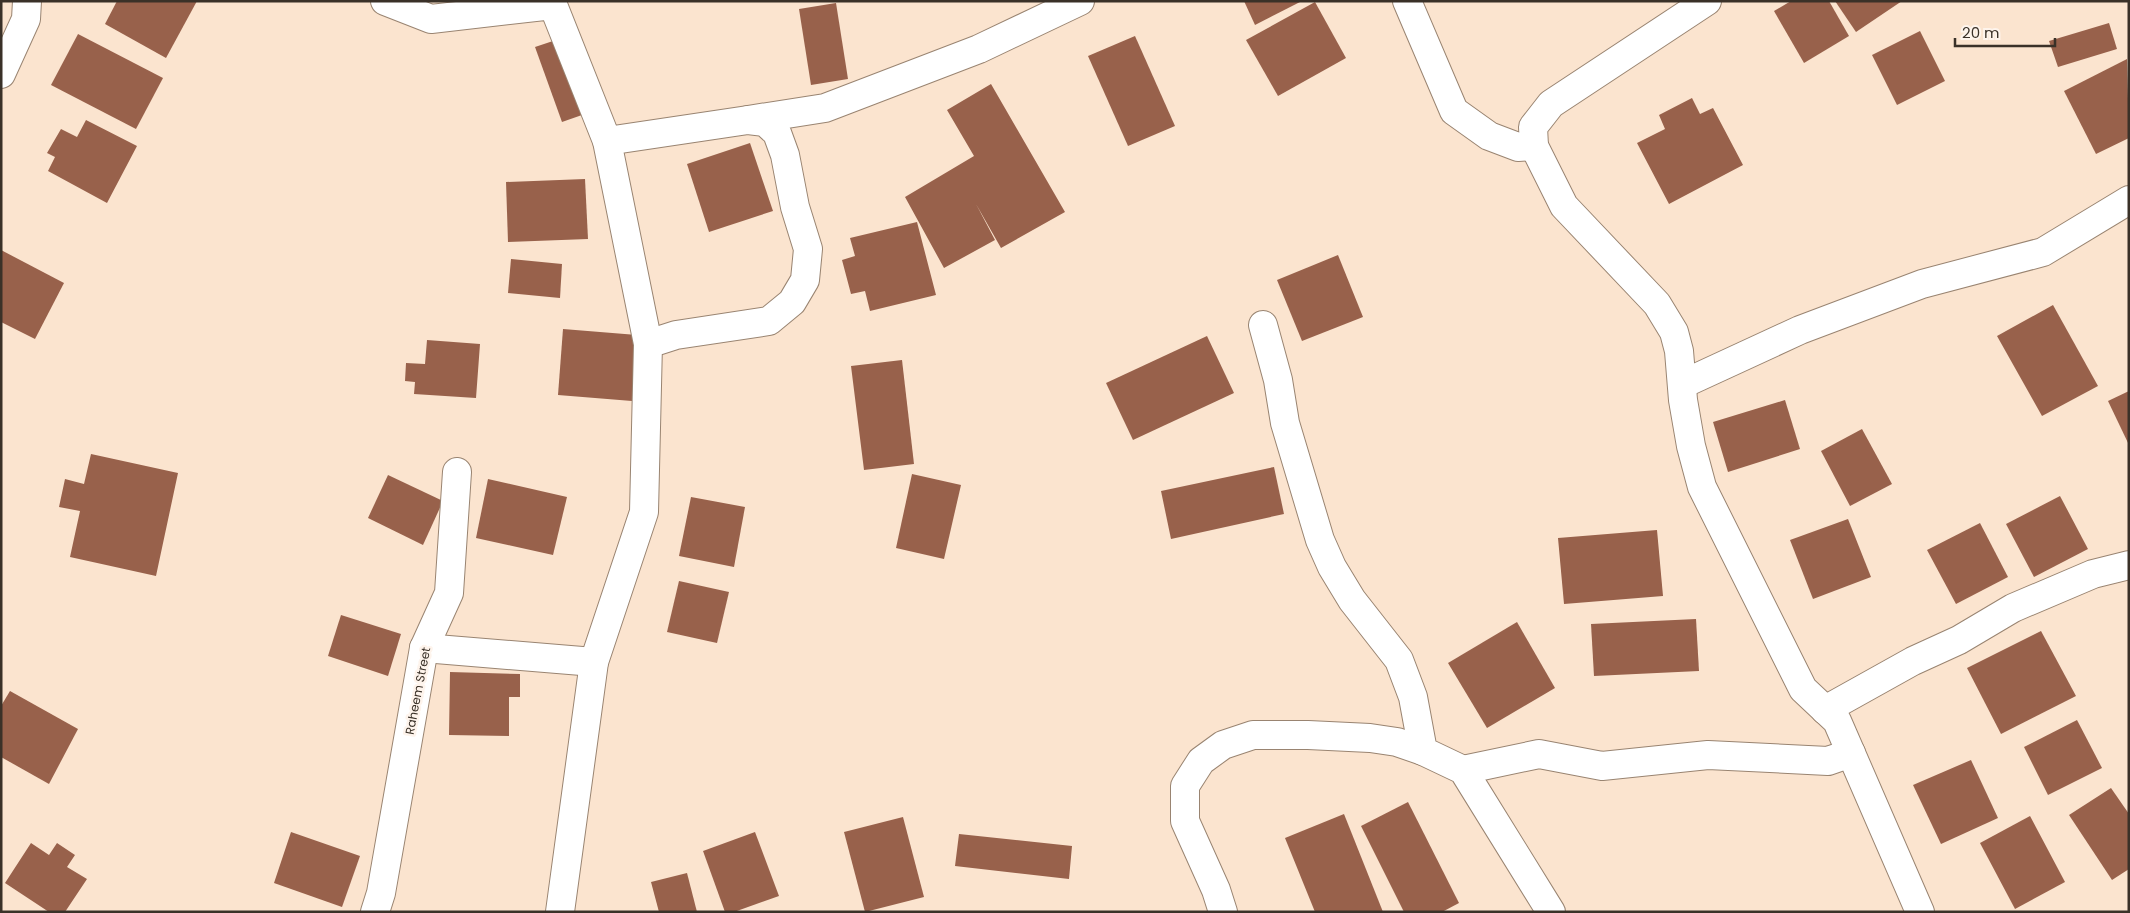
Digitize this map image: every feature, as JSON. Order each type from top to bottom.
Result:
[{"type":"street","points":[[1,74],[26,19],[27,1]]},
{"type":"street","points":[[385,1],[431,19],[553,6],[607,141],[648,344],[644,512],[594,662],[560,912]]},
{"type":"street","points":[[1407,1],[1454,111],[1489,136],[1518,147],[1534,146]]},
{"type":"street","points":[[1706,1],[1551,104],[1533,127],[1534,146],[1564,206],[1657,304],[1674,332],[1679,352],[1683,400],[1691,446],[1702,487],[1803,689],[1837,721],[1920,912]]},
{"type":"street","points":[[607,141],[825,108],[979,49],[1076,2]]},
{"type":"street","points":[[648,344],[676,335],[769,321],[792,302],[805,280],[808,249],[795,207],[777,133],[765,122],[748,120]]},
{"type":"street","points":[[1683,384],[1800,330],[1922,284],[1996,263],[2044,252],[2129,200]]},
{"type":"street","points":[[1263,326],[1278,380],[1285,423],[1320,540],[1332,567],[1352,600],[1400,660],[1413,697],[1423,751]]},
{"type":"street","name":"Raheem Street","points":[[375,912],[381,893],[424,648],[449,593],[457,472]]},
{"type":"street","points":[[1826,710],[1913,661],[1959,640],[2013,608],[2093,574],[2129,565]]},
{"type":"street","points":[[424,648],[594,662]]},
{"type":"street","points":[[1223,912],[1216,890],[1185,821],[1186,786],[1201,761],[1223,745],[1253,735],[1370,738],[1397,742],[1423,751],[1464,770],[1551,912]]},
{"type":"street","points":[[1464,770],[1540,754],[1602,766],[1708,755],[1828,761],[1851,753]]},
{"type":"building","points":[[117,1],[197,1],[166,58],[105,24]]},
{"type":"building","points":[[1244,1],[1302,1],[1255,25]]},
{"type":"building","points":[[1791,1],[1829,1],[1849,36],[1804,63],[1774,11]]},
{"type":"building","points":[[1835,1],[1902,1],[1856,32]]},
{"type":"building","points":[[1315,2],[1346,58],[1278,96],[1246,40]]},
{"type":"building","points":[[836,3],[848,79],[811,85],[799,9]]},
{"type":"building","points":[[2109,23],[2117,49],[2058,67],[2049,41]]},
{"type":"building","points":[[1920,31],[1945,81],[1897,105],[1872,55]]},
{"type":"building","points":[[78,34],[163,78],[136,129],[51,85]]},
{"type":"building","points":[[1135,36],[1175,126],[1128,146],[1088,56]]},
{"type":"building","points":[[556,40],[582,115],[562,122],[535,47]]},
{"type":"building","points":[[2127,59],[2129,138],[2096,154],[2064,91]]},
{"type":"building","points":[[991,84],[1065,212],[1001,248],[976,204],[995,240],[944,268],[905,197],[974,156],[947,110]]},
{"type":"building","points":[[1692,98],[1700,114],[1713,108],[1743,165],[1669,204],[1637,143],[1665,129],[1659,115]]},
{"type":"building","points":[[86,120],[137,146],[107,203],[48,171],[55,157],[47,153],[61,129],[77,137]]},
{"type":"building","points":[[750,143],[773,211],[709,232],[687,164]]},
{"type":"building","points":[[585,179],[588,239],[508,242],[506,182]]},
{"type":"building","points":[[917,222],[936,295],[870,311],[865,291],[851,294],[842,260],[855,256],[850,238]]},
{"type":"building","points":[[1,250],[64,283],[35,339],[1,322]]},
{"type":"building","points":[[1338,255],[1363,317],[1302,341],[1277,280]]},
{"type":"building","points":[[511,259],[562,264],[560,298],[508,293]]},
{"type":"building","points":[[2053,305],[2098,386],[2042,416],[1997,336]]},
{"type":"building","points":[[563,329],[637,335],[632,401],[558,395]]},
{"type":"building","points":[[1207,336],[1234,393],[1133,440],[1106,383]]},
{"type":"building","points":[[427,340],[480,344],[476,398],[414,394],[415,382],[405,381],[406,363],[425,364]]},
{"type":"building","points":[[902,360],[914,464],[864,470],[851,366]]},
{"type":"building","points":[[2129,391],[2129,445],[2108,401]]},
{"type":"building","points":[[1785,400],[1800,449],[1728,472],[1713,422]]},
{"type":"building","points":[[1862,429],[1892,484],[1850,506],[1821,451]]},
{"type":"building","points":[[91,454],[178,473],[156,576],[70,557],[80,511],[59,507],[65,479],[84,484]]},
{"type":"building","points":[[1274,467],[1284,514],[1171,539],[1161,491]]},
{"type":"building","points":[[912,474],[961,485],[944,559],[896,548]]},
{"type":"building","points":[[388,475],[443,501],[423,545],[368,518]]},
{"type":"building","points":[[488,479],[567,497],[553,555],[476,538]]},
{"type":"building","points":[[2060,496],[2088,549],[2034,577],[2006,524]]},
{"type":"building","points":[[691,497],[745,507],[734,567],[679,556]]},
{"type":"building","points":[[1848,519],[1871,577],[1813,599],[1790,540]]},
{"type":"building","points":[[1980,523],[2008,577],[1956,604],[1927,550]]},
{"type":"building","points":[[1657,530],[1663,596],[1564,604],[1558,538]]},
{"type":"building","points":[[679,581],[729,592],[717,643],[667,632]]},
{"type":"building","points":[[341,615],[401,634],[388,676],[328,656]]},
{"type":"building","points":[[1696,619],[1699,671],[1594,676],[1591,624]]},
{"type":"building","points":[[1517,622],[1555,688],[1487,728],[1448,663]]},
{"type":"building","points":[[2041,631],[2076,696],[2001,734],[1967,668]]},
{"type":"building","points":[[450,672],[520,674],[520,697],[509,697],[509,736],[449,735]]},
{"type":"building","points":[[10,691],[78,729],[49,784],[1,757],[1,706]]},
{"type":"building","points":[[2077,720],[2102,768],[2048,795],[2024,747]]},
{"type":"building","points":[[1971,760],[1998,818],[1941,844],[1913,785]]},
{"type":"building","points":[[2111,788],[2129,814],[2129,869],[2112,880],[2069,815]]},
{"type":"building","points":[[1408,802],[1459,903],[1442,912],[1404,912],[1361,826]]},
{"type":"building","points":[[1344,814],[1383,912],[1315,912],[1285,838]]},
{"type":"building","points":[[2030,816],[2065,882],[2015,909],[1980,843]]},
{"type":"building","points":[[903,817],[924,897],[865,912],[844,832]]},
{"type":"building","points":[[291,832],[360,856],[342,907],[274,883]]},
{"type":"building","points":[[755,832],[779,896],[734,912],[725,912],[703,851]]},
{"type":"building","points":[[959,834],[1072,846],[1069,879],[955,866]]},
{"type":"building","points":[[31,843],[49,855],[57,843],[75,855],[67,867],[87,879],[65,912],[49,912],[5,883]]},
{"type":"building","points":[[687,873],[697,912],[659,912],[651,882]]}]
